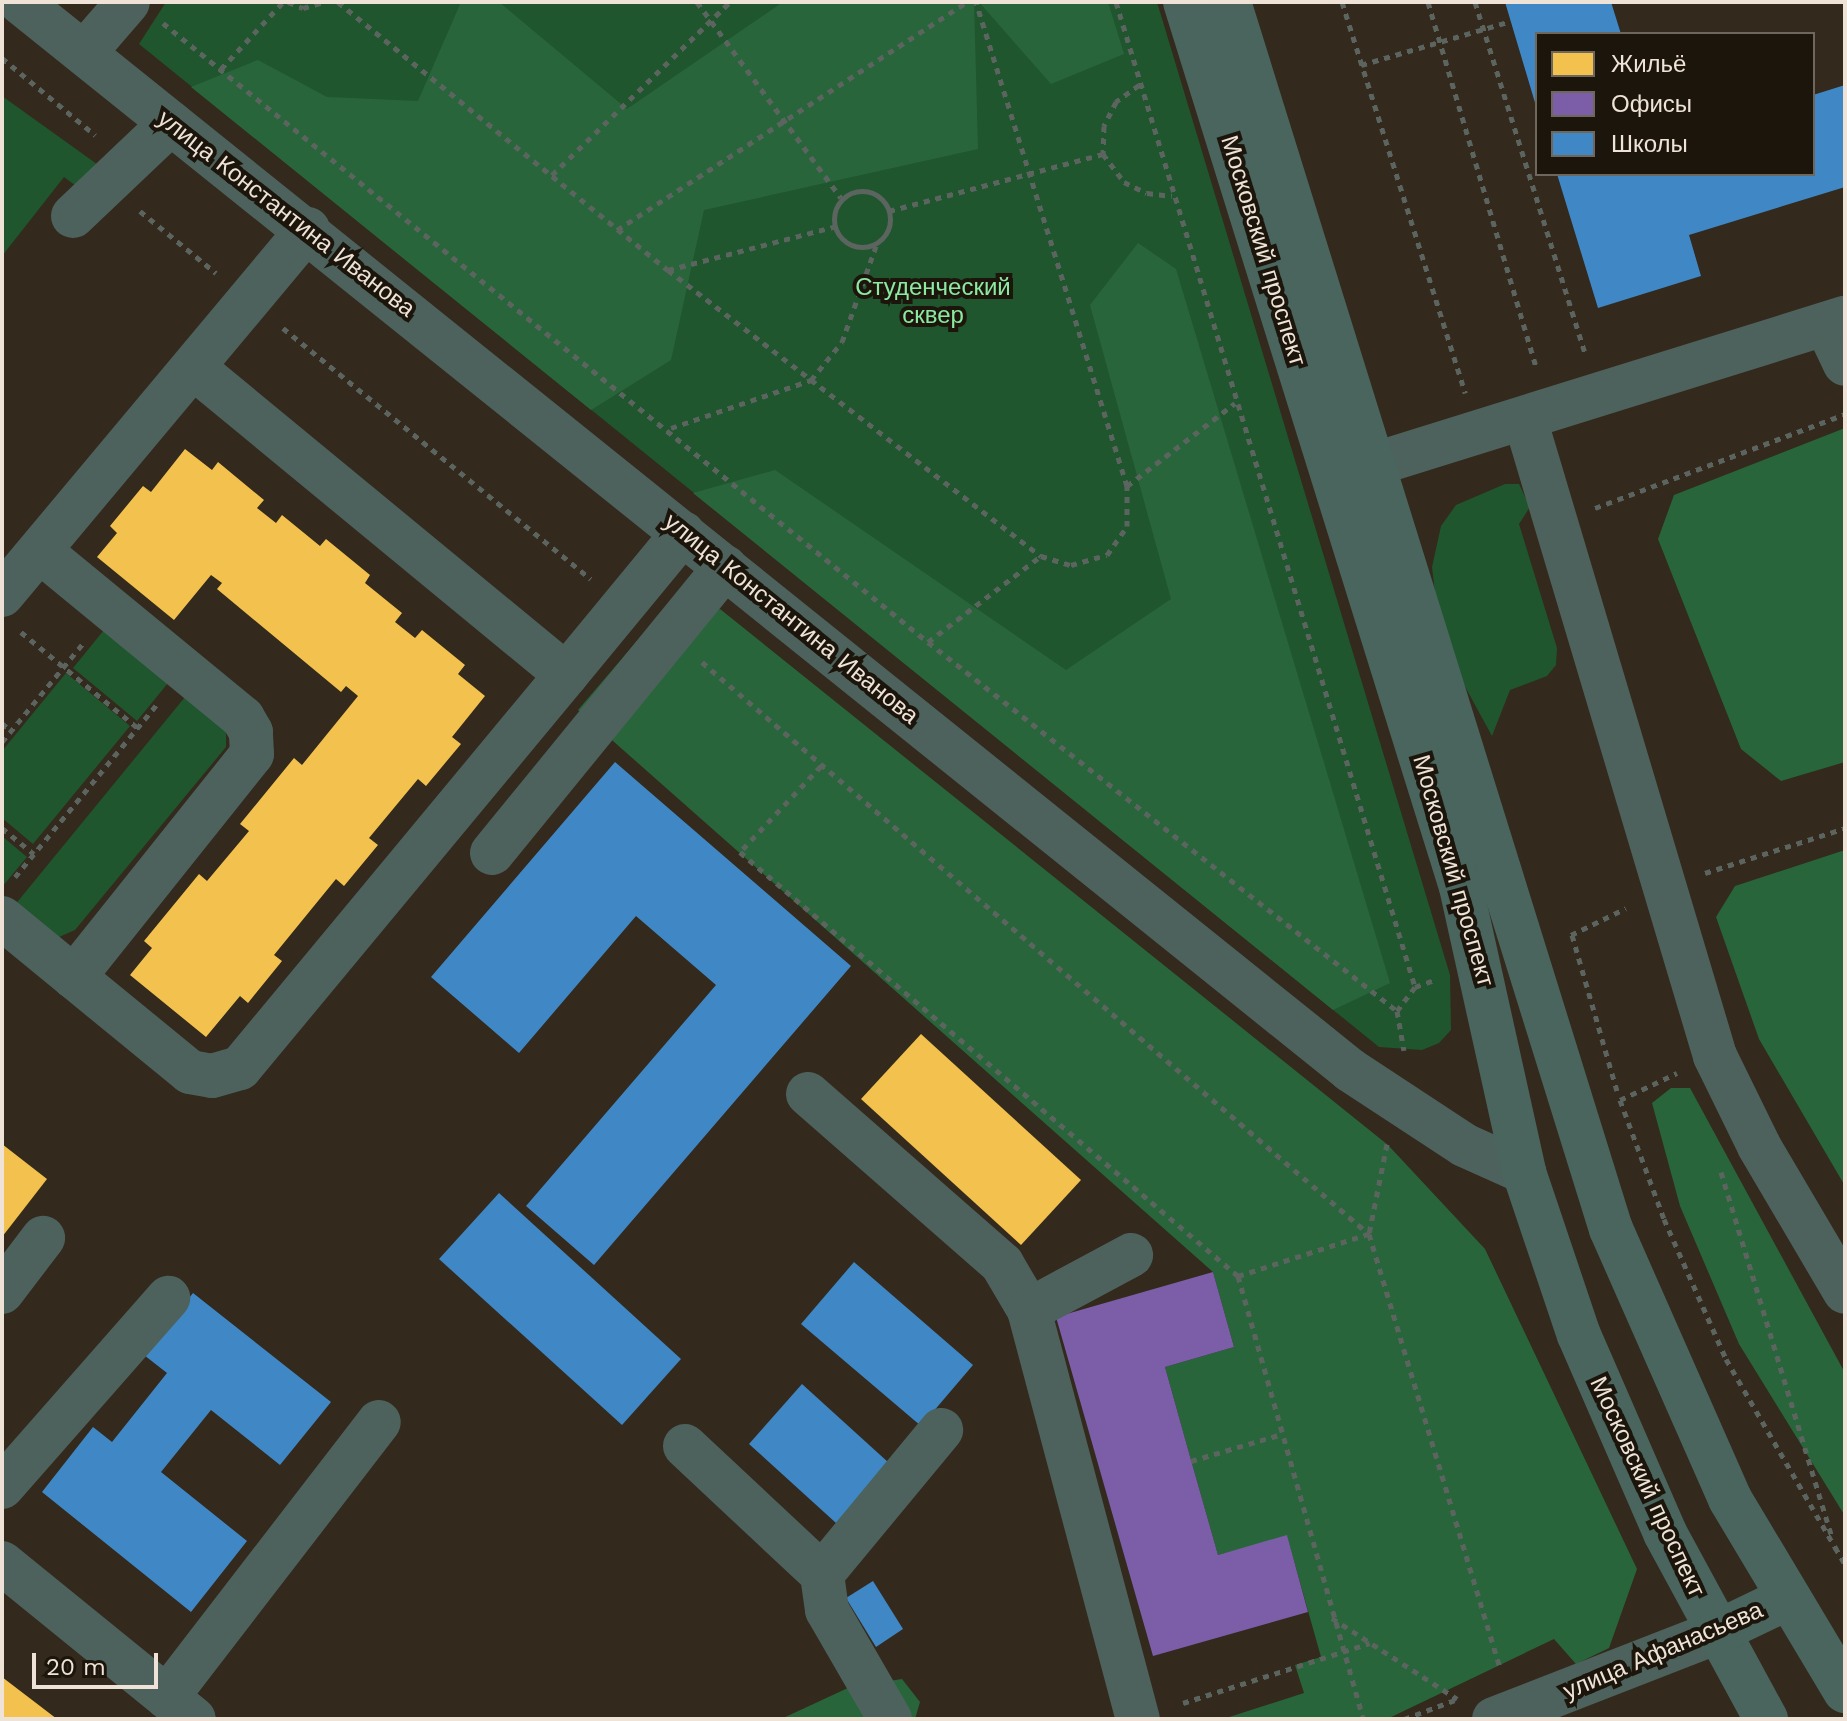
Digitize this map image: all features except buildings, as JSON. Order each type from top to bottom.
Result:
[{"type":"main road","name":"Московский проспект","points":[[1185,2],[1461,887],[1524,1172],[1579,1335],[1665,1533],[1715,1633],[1766,1719]]},
{"type":"main road","name":"Московский проспект","points":[[1229,2],[1591,1171],[1665,1361],[1730,1499],[1786,1599],[1845,1691]]},
{"type":"main road","name":"улица Константина Иванова","points":[[1524,1172],[1591,1171]]},
{"type":"main road","name":"улица Афанасьева","points":[[1715,1633],[1786,1599]]},
{"type":"street","name":"улица Константина Иванова","points":[[20,2],[308,229],[1395,1105],[1464,1145],[1524,1172]]},
{"type":"street","points":[[84,53],[144,12]]},
{"type":"street","points":[[73,216],[171,123]]},
{"type":"street","points":[[8,611],[41,552],[308,229]]},
{"type":"street","points":[[1372,465],[1836,321],[1845,364]]},
{"type":"street","points":[[194,368],[566,675]]},
{"type":"street","points":[[1525,419],[1715,1056],[1759,1146],[1845,1292]]},
{"type":"street","points":[[6,901],[74,977],[190,1072],[212,1076],[240,1068],[683,533]]},
{"type":"street","points":[[41,552],[243,718],[253,742],[249,762],[74,977]]},
{"type":"street","points":[[492,853],[725,567]]},
{"type":"street","points":[[808,1094],[1002,1264],[1029,1310],[1138,1719]]},
{"type":"street","points":[[2,1292],[43,1238]]},
{"type":"street","points":[[1029,1310],[1131,1255]]},
{"type":"street","points":[[2,1487],[168,1298]]},
{"type":"street","points":[[2,1563],[180,1708],[379,1422]]},
{"type":"street","points":[[822,1574],[941,1430]]},
{"type":"street","points":[[685,1446],[822,1574],[827,1610],[890,1719]]},
{"type":"street","name":"улица Афанасьева","points":[[1486,1700],[1715,1633]]},
{"type":"path","points":[[221,69],[286,2],[303,8],[324,2]]},
{"type":"path","points":[[338,2],[617,230],[811,380],[1041,556],[1071,565],[1107,555],[1127,526],[1127,486],[976,2]]},
{"type":"path","points":[[697,2],[841,198]]},
{"type":"path","points":[[552,175],[730,2]]},
{"type":"path","points":[[617,230],[967,2]]},
{"type":"path","points":[[1116,2],[1172,196],[1415,987]]},
{"type":"path","points":[[1342,2],[1467,397],[1481,393]]},
{"type":"path","points":[[1428,2],[1539,376],[1551,372]]},
{"type":"path","points":[[1475,2],[1587,360],[1575,364]]},
{"type":"path","points":[[144,12],[221,69],[670,429],[928,642],[1397,1011],[1404,1050]]},
{"type":"path","points":[[1361,65],[1511,21]]},
{"type":"path","points":[[1139,85],[1116,102],[1104,126],[1103,154],[1124,182],[1147,193],[1172,196]]},
{"type":"path","points":[[889,211],[1103,154]]},
{"type":"path","points":[[670,429],[811,380],[842,342],[876,246],[889,228],[889,211],[880,196],[859,190],[841,198]]},
{"type":"path","points":[[833,227],[841,198]]},
{"type":"path","points":[[833,227],[844,242],[858,248],[876,246]]},
{"type":"path","points":[[668,270],[833,227]]},
{"type":"path","points":[[1127,486],[1235,403]]},
{"type":"path","points":[[1585,511],[1845,414]]},
{"type":"path","points":[[928,642],[1041,556]]},
{"type":"path","points":[[2,742],[111,610]]},
{"type":"path","points":[[8,611],[64,667],[138,728]]},
{"type":"path","points":[[6,901],[34,854],[184,671]]},
{"type":"path","points":[[2,723],[11,731]]},
{"type":"path","points":[[821,766],[740,852],[1238,1276],[1332,1618],[1363,1719]]},
{"type":"path","points":[[2,828],[34,854]]},
{"type":"path","points":[[1695,876],[1845,828]]},
{"type":"path","points":[[1636,903],[1572,935],[1620,1100],[1664,1219],[1726,1359],[1845,1564]]},
{"type":"path","points":[[1397,1011],[1415,987],[1450,975]]},
{"type":"path","points":[[1620,1100],[1689,1067]]},
{"type":"path","points":[[1389,1133],[1369,1234],[1486,1700]]},
{"type":"path","points":[[1716,1158],[1836,1549]]},
{"type":"path","points":[[1238,1276],[1369,1234]]},
{"type":"path","points":[[1191,1461],[1283,1433]]},
{"type":"path","points":[[1332,1618],[1370,1643],[1486,1700]]},
{"type":"path","points":[[1183,1703],[1370,1643]]},
{"type":"green space","name":"Студенческий сквер","points":[[166,2],[1157,2],[1450,975],[1451,1030],[1439,1043],[1422,1050],[1379,1047],[139,44]]},
{"type":"green space","points":[[461,2],[499,2],[627,109],[783,2],[974,2],[978,149],[704,210],[671,360],[591,410],[191,87],[258,60],[327,97],[418,101]]},
{"type":"green space","points":[[979,2],[1108,2],[1124,54],[1051,84]]},
{"type":"green space","points":[[2,96],[101,167],[80,189],[64,177],[2,256]]},
{"type":"green space","points":[[1138,243],[1176,269],[1390,983],[1333,1010],[693,493],[775,470],[1066,670],[1171,599],[1090,305]]},
{"type":"green space","points":[[1845,428],[1845,762],[1781,781],[1741,749],[1658,539],[1674,495]]},
{"type":"green space","points":[[1505,484],[1519,484],[1530,507],[1519,524],[1557,648],[1556,665],[1547,676],[1510,690],[1492,736],[1462,681],[1435,593],[1432,567],[1441,526],[1456,505]]},
{"type":"green space","points":[[720,609],[1388,1145],[1485,1249],[1637,1569],[1609,1648],[1576,1664],[1554,1639],[1387,1719],[1223,1719],[1304,1693],[1295,1665],[1321,1657],[1287,1536],[1218,1555],[1189,1453],[1165,1367],[1234,1347],[1213,1272],[578,710],[637,641]]},
{"type":"green space","points":[[104,630],[168,683],[137,721],[73,668]]},
{"type":"green space","points":[[66,673],[130,726],[33,844],[2,818],[2,751]]},
{"type":"green space","points":[[185,697],[226,731],[226,747],[75,930],[59,937],[14,906]]},
{"type":"green space","points":[[2,836],[27,857],[2,887]]},
{"type":"green space","points":[[1845,850],[1845,1186],[1759,1039],[1716,917],[1735,886]]},
{"type":"green space","points":[[1671,1088],[1690,1088],[1845,1373],[1845,1516],[1739,1344],[1680,1206],[1652,1103]]},
{"type":"green space","points":[[902,1679],[920,1702],[915,1719],[781,1719],[850,1687]]}]
